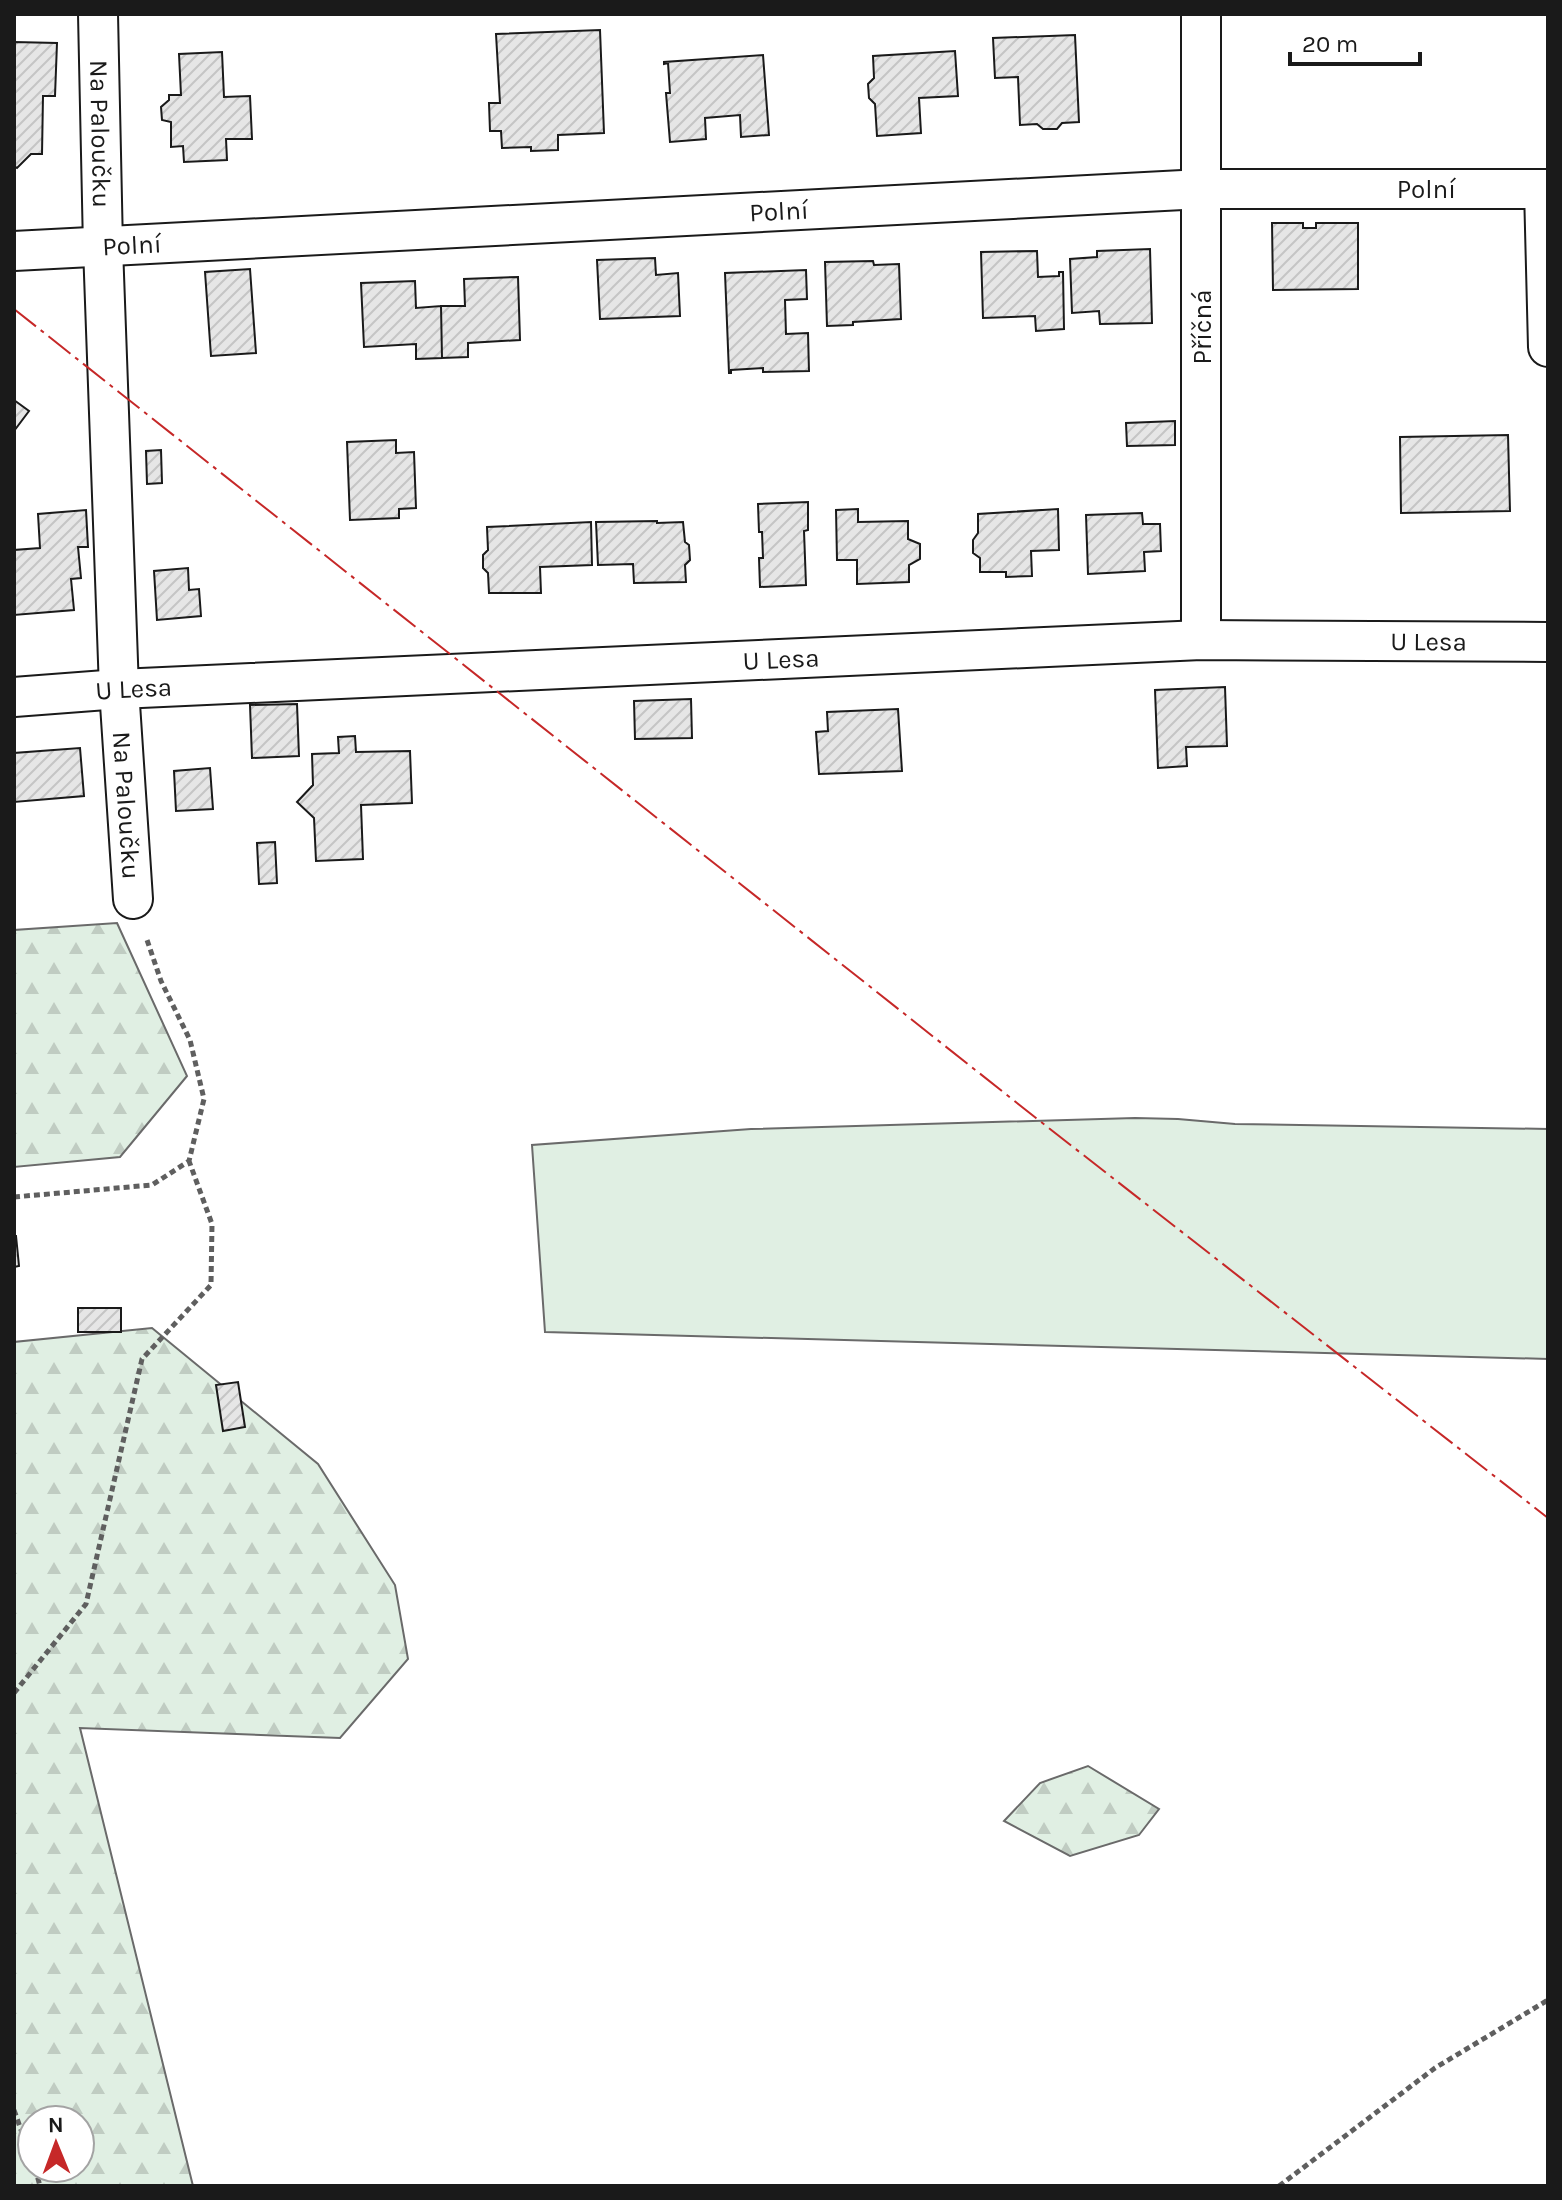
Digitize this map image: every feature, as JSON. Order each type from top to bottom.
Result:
[{"type":"street","name":"Na Paloučku","points":[[98,14],[119,689],[133,899]]},
{"type":"street","name":"Příčná","points":[[1201,14],[1201,640]]},
{"type":"street","name":"Polní","points":[[14,251],[1202,189],[1546,189]]},
{"type":"street","points":[[1546,189],[1548,347]]},
{"type":"street","name":"U Lesa","points":[[14,697],[119,689],[1201,640],[1548,642]]},
{"type":"path","name":"Na Paloučku","points":[[133,899],[161,981],[190,1040],[204,1099],[189,1161]]},
{"type":"path","points":[[14,1197],[152,1185],[189,1161],[212,1224],[211,1285],[142,1359],[86,1604],[14,1693]]},
{"type":"path","points":[[1279,2186],[1435,2068],[1548,2000]]},
{"type":"green space","points":[[117,923],[187,1076],[120,1157],[14,1167],[14,930]]},
{"type":"green space","points":[[1135,1118],[1235,1124],[1548,1129],[1548,1359],[545,1332],[532,1145],[751,1129]]},
{"type":"green space","points":[[152,1328],[318,1464],[395,1585],[408,1659],[340,1738],[80,1728],[193,2186],[14,2186],[14,1342]]},
{"type":"green space","points":[[1088,1766],[1159,1809],[1139,1835],[1070,1856],[1004,1821],[1040,1783]]},
{"type":"building","points":[[600,30],[604,133],[558,135],[558,150],[502,148],[501,131],[490,131],[489,103],[500,103],[496,34]]},
{"type":"building","points":[[1075,35],[1079,122],[1062,123],[1057,129],[1043,129],[1037,124],[1020,125],[1018,77],[995,78],[993,38]]},
{"type":"building","points":[[14,42],[57,43],[55,96],[43,96],[42,154],[31,154],[17,168],[14,166]]},
{"type":"building","points":[[955,51],[958,96],[919,98],[921,133],[877,136],[875,104],[869,98],[868,84],[874,78],[873,56]]},
{"type":"building","points":[[222,52],[224,97],[250,96],[252,139],[226,139],[227,160],[184,162],[183,146],[171,147],[171,122],[162,120],[161,107],[169,100],[169,95],[181,95],[179,54]]},
{"type":"building","points":[[763,55],[769,135],[741,137],[740,115],[705,118],[706,139],[670,142],[666,93],[670,93],[668,63],[664,62]]},
{"type":"building","points":[[1272,223],[1303,223],[1303,228],[1316,228],[1316,223],[1358,223],[1358,289],[1273,290]]},
{"type":"building","points":[[1150,249],[1152,323],[1100,324],[1099,311],[1072,313],[1070,259],[1097,257],[1097,251]]},
{"type":"building","points":[[1037,251],[1038,277],[1059,276],[1059,272],[1063,272],[1064,329],[1036,331],[1035,316],[983,318],[981,252]]},
{"type":"building","points":[[655,258],[656,275],[678,273],[680,316],[600,319],[597,260]]},
{"type":"building","points":[[873,261],[874,265],[899,264],[901,319],[827,326],[825,262]]},
{"type":"building","points":[[250,269],[256,353],[211,356],[205,272]]},
{"type":"building","points":[[806,270],[807,299],[785,300],[786,334],[808,333],[809,371],[763,372],[763,368],[731,370],[729,373],[725,273]]},
{"type":"building","points":[[518,277],[520,340],[468,343],[468,357],[442,358],[441,306],[465,306],[464,279]]},
{"type":"building","points":[[415,281],[416,308],[441,306],[442,358],[416,359],[416,344],[364,347],[361,283]]},
{"type":"building","points":[[14,400],[29,411],[14,431]]},
{"type":"building","points":[[1175,421],[1175,445],[1127,446],[1126,423]]},
{"type":"building","points":[[1508,435],[1510,511],[1401,513],[1400,437]]},
{"type":"building","points":[[396,440],[396,453],[414,452],[416,508],[399,509],[399,518],[350,520],[347,442]]},
{"type":"building","points":[[161,450],[162,483],[147,484],[146,451]]},
{"type":"building","points":[[808,502],[808,530],[804,531],[806,585],[760,587],[759,558],[763,558],[758,504]]},
{"type":"building","points":[[858,509],[858,522],[908,521],[908,539],[920,544],[920,559],[909,565],[909,582],[857,584],[857,560],[837,560],[836,510]]},
{"type":"building","points":[[1058,509],[1059,550],[1031,551],[1032,576],[1006,577],[1006,572],[980,572],[980,558],[973,553],[973,540],[978,533],[978,514]]},
{"type":"building","points":[[86,510],[88,547],[78,547],[81,578],[71,579],[74,610],[14,615],[14,550],[40,548],[38,514]]},
{"type":"building","points":[[1142,513],[1143,524],[1160,524],[1161,551],[1144,552],[1145,571],[1088,574],[1086,515]]},
{"type":"building","points":[[591,522],[592,565],[540,567],[541,593],[489,593],[488,573],[483,568],[483,555],[488,550],[487,527]]},
{"type":"building","points":[[596,522],[683,522],[690,560],[685,565],[686,582],[634,583],[633,564],[598,565]]},
{"type":"building","points":[[188,568],[189,590],[199,589],[201,616],[157,620],[154,571]]},
{"type":"building","points":[[1225,687],[1227,746],[1186,747],[1187,766],[1158,768],[1155,690]]},
{"type":"building","points":[[691,699],[692,738],[635,739],[634,701]]},
{"type":"building","points":[[297,704],[299,756],[252,758],[250,705]]},
{"type":"building","points":[[898,709],[902,771],[819,774],[816,732],[828,731],[827,712]]},
{"type":"building","points":[[355,736],[356,752],[410,751],[412,803],[361,805],[363,859],[316,861],[314,818],[297,802],[313,785],[312,754],[339,753],[338,737]]},
{"type":"building","points":[[80,748],[84,796],[14,802],[14,753]]},
{"type":"building","points":[[210,768],[213,809],[176,811],[174,771]]},
{"type":"building","points":[[275,842],[277,883],[259,884],[257,843]]},
{"type":"building","points":[[14,1236],[19,1266],[14,1267]]},
{"type":"building","points":[[78,1308],[121,1308],[121,1332],[78,1332]]},
{"type":"building","points":[[238,1382],[245,1427],[223,1431],[216,1385]]},
{"type":"power","points":[[14,309],[1036,1118],[1548,1518]]}]
